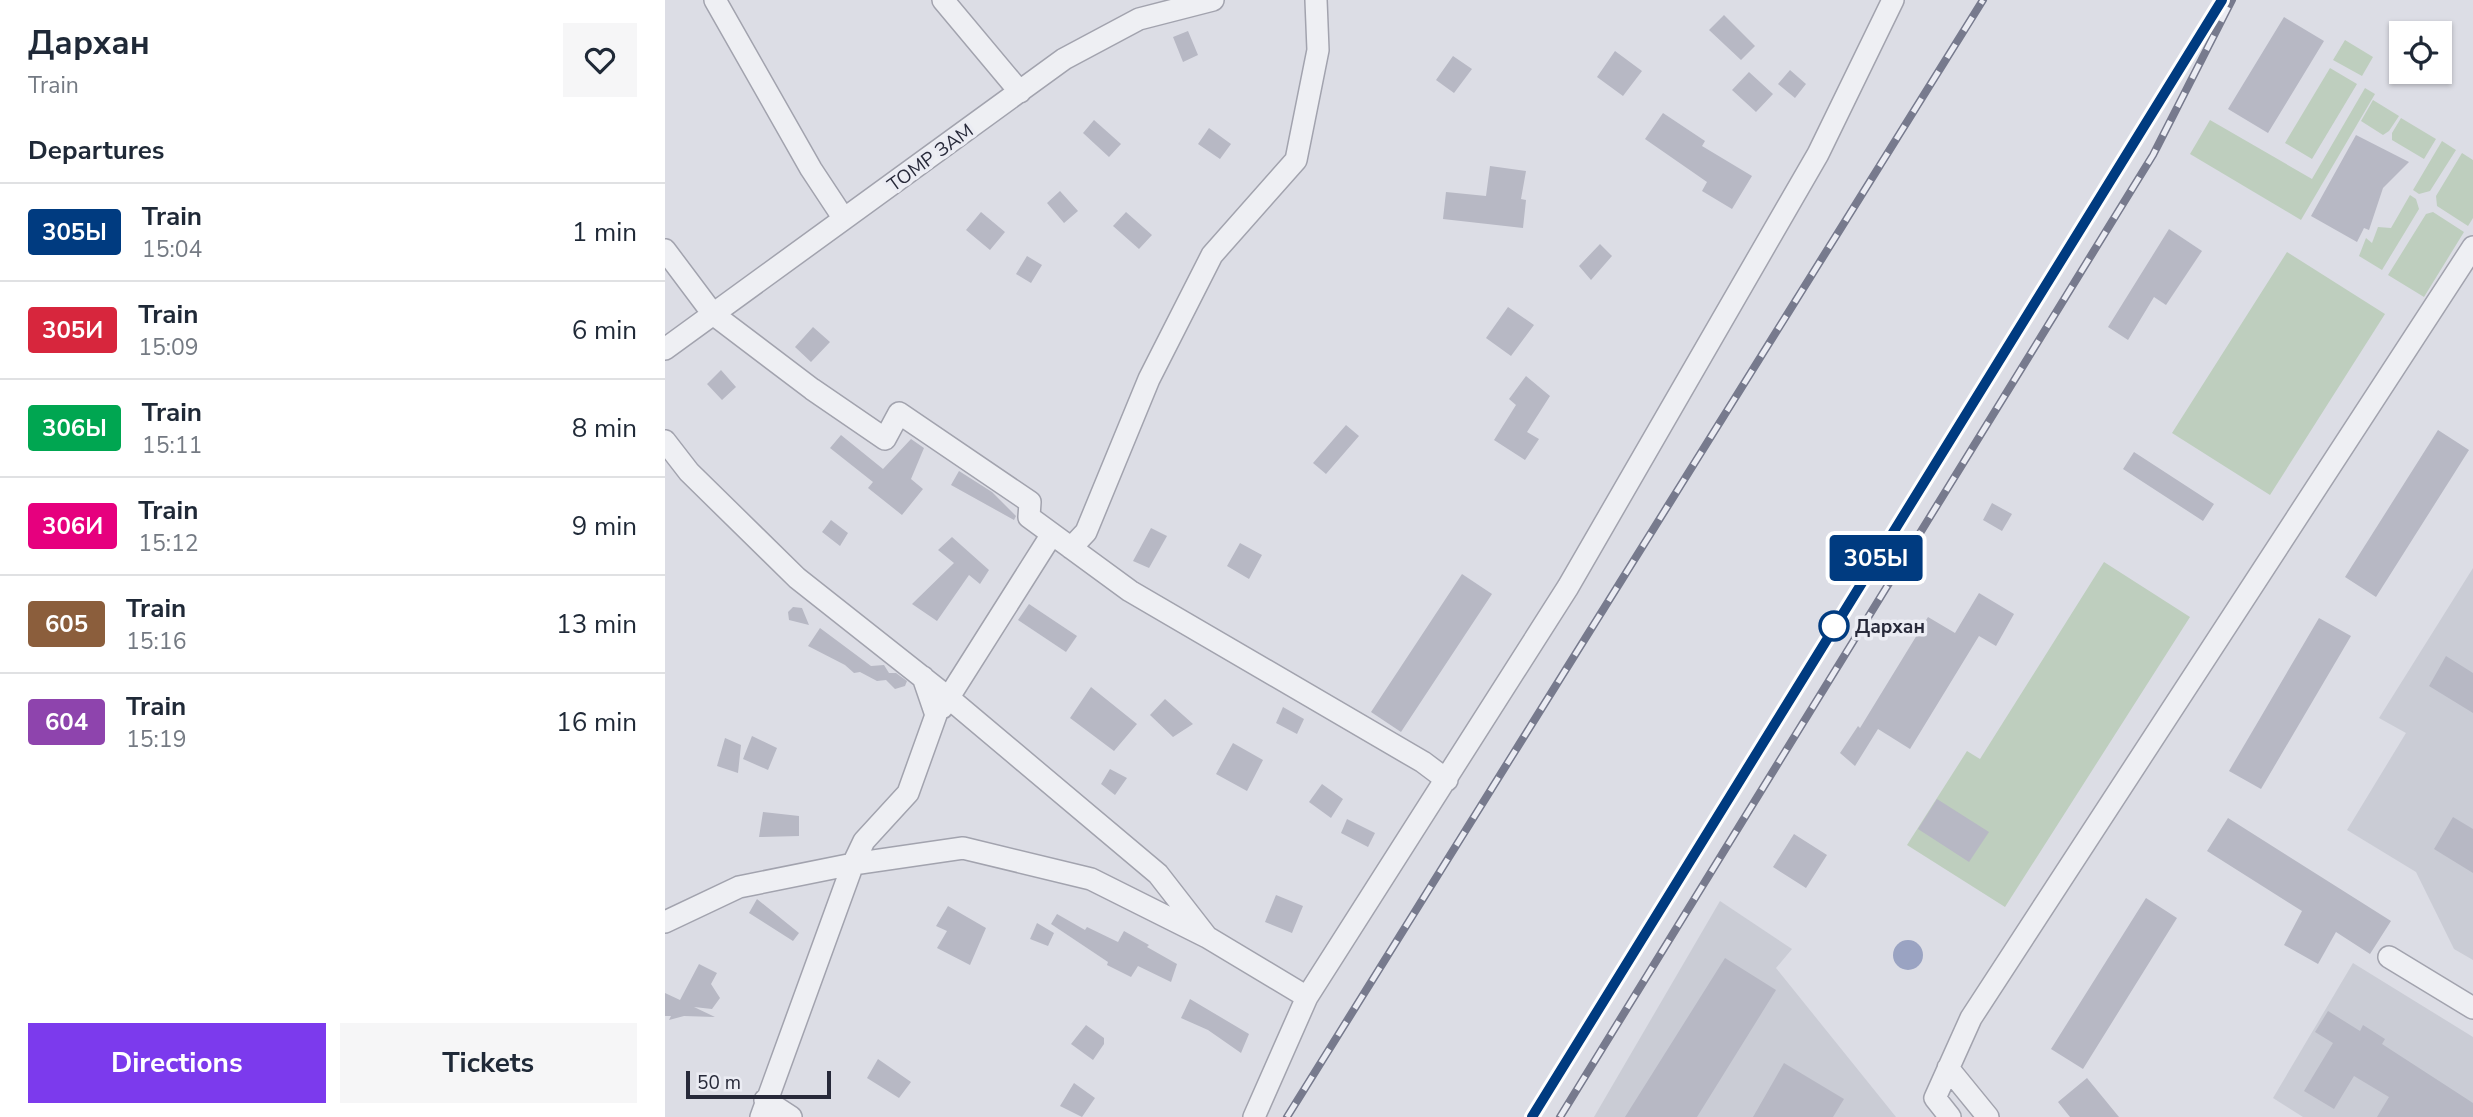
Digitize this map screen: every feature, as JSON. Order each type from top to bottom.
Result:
[{"type":"street","points":[[715,0],[811,169],[844,219]]},
{"type":"street","points":[[943,0],[1020,92]]},
{"type":"street","name":"ТОМР ЗАМ","points":[[665,349],[1064,59],[1139,19],[1213,0]]},
{"type":"street","points":[[1072,548],[1086,532],[1149,379],[1212,255],[1296,160],[1318,50],[1316,0]]},
{"type":"street","points":[[1254,1117],[1307,997],[1568,587],[1813,165],[1893,0]]},
{"type":"street","points":[[1950,1117],[1935,1098],[1971,1018],[2473,247]]},
{"type":"street","points":[[665,250],[713,314],[812,389],[885,439],[899,413],[1030,502],[1029,517],[1130,591],[1423,762],[1447,780]]},
{"type":"street","points":[[665,440],[689,472],[797,578],[950,699],[1158,874],[1207,937]]},
{"type":"street","points":[[791,1117],[763,1108],[853,864],[864,841],[908,793],[936,715],[950,699],[1052,534]]},
{"type":"street","points":[[923,677],[936,715]]},
{"type":"street","points":[[665,922],[739,887],[853,864],[963,848],[1091,879],[1207,937],[1307,997]]},
{"type":"street","points":[[2389,957],[2473,1008]]},
{"type":"street","points":[[1948,1068],[1988,1117]]},
{"type":"shaded area","points":[[2473,568],[2473,960],[2454,949],[2416,872],[2347,830],[2406,733],[2379,718]]},
{"type":"shaded area","points":[[1720,901],[1792,949],[1776,968],[1896,1117],[1594,1117]]},
{"type":"shaded area","points":[[2353,963],[2473,1037],[2473,1117],[2303,1117],[2273,1098]]},
{"type":"green space","points":[[2345,40],[2373,57],[2362,76],[2333,60]]},
{"type":"green space","points":[[2330,68],[2357,84],[2312,159],[2285,143]]},
{"type":"green space","points":[[2365,88],[2375,94],[2301,220],[2190,154],[2210,120],[2312,179]]},
{"type":"green space","points":[[2373,100],[2399,116],[2383,135],[2361,121]]},
{"type":"green space","points":[[2401,118],[2436,139],[2424,159],[2392,140],[2392,133]]},
{"type":"green space","points":[[2442,141],[2456,150],[2430,191],[2419,194],[2413,190]]},
{"type":"green space","points":[[2462,153],[2473,160],[2473,218],[2468,226],[2437,206],[2436,196]]},
{"type":"green space","points":[[2410,195],[2416,199],[2419,209],[2382,270],[2359,256],[2366,238],[2372,243],[2378,227],[2391,228]]},
{"type":"green space","points":[[2433,212],[2464,232],[2424,297],[2388,275],[2426,214]]},
{"type":"green space","points":[[2287,252],[2385,314],[2270,495],[2172,433]]},
{"type":"green space","points":[[2104,562],[2190,617],[2005,907],[1907,845],[1967,751],[1980,759]]},
{"type":"water","points":[[1908,940],[1919,944],[1923,955],[1919,966],[1908,970],[1897,966],[1893,955],[1897,944]]},
{"type":"building","points":[[1724,15],[1755,46],[1741,60],[1709,30]]},
{"type":"building","points":[[2284,17],[2324,41],[2268,133],[2228,109]]},
{"type":"building","points":[[1188,31],[1198,55],[1183,62],[1173,37]]},
{"type":"building","points":[[1615,51],[1642,71],[1623,96],[1597,77]]},
{"type":"building","points":[[1453,56],[1472,69],[1454,93],[1436,80]]},
{"type":"building","points":[[1790,70],[1806,84],[1795,98],[1778,84]]},
{"type":"building","points":[[1749,72],[1773,94],[1756,112],[1732,90]]},
{"type":"building","points":[[1663,113],[1705,141],[1702,146],[1752,176],[1732,209],[1702,191],[1707,182],[1645,139]]},
{"type":"building","points":[[1094,120],[1121,144],[1109,157],[1083,133]]},
{"type":"building","points":[[1209,128],[1231,144],[1220,159],[1198,144]]},
{"type":"building","points":[[2356,135],[2409,162],[2383,188],[2369,230],[2364,228],[2357,242],[2311,216]]},
{"type":"building","points":[[1490,166],[1526,171],[1521,199],[1526,200],[1523,228],[1443,219],[1446,192],[1486,196]]},
{"type":"building","points":[[1060,191],[1078,211],[1064,223],[1047,203]]},
{"type":"building","points":[[981,212],[1005,232],[990,250],[966,230]]},
{"type":"building","points":[[1126,212],[1152,235],[1139,249],[1113,226]]},
{"type":"building","points":[[2169,229],[2202,251],[2166,305],[2154,297],[2128,340],[2108,327]]},
{"type":"building","points":[[1600,244],[1612,256],[1591,280],[1579,266]]},
{"type":"building","points":[[1027,256],[1042,265],[1031,283],[1016,274]]},
{"type":"building","points":[[1508,307],[1534,325],[1511,356],[1486,338]]},
{"type":"building","points":[[813,327],[830,342],[811,362],[795,347]]},
{"type":"building","points":[[721,370],[736,387],[722,400],[707,384]]},
{"type":"building","points":[[1526,376],[1550,396],[1527,432],[1539,439],[1525,460],[1494,440],[1516,405],[1509,399]]},
{"type":"building","points":[[1346,425],[1359,436],[1326,474],[1313,463]]},
{"type":"building","points":[[2438,430],[2469,450],[2376,597],[2345,577]]},
{"type":"building","points":[[841,435],[883,469],[911,439],[924,448],[911,479],[923,489],[902,515],[868,488],[873,482],[830,448]]},
{"type":"building","points":[[2134,452],[2214,504],[2203,521],[2123,469]]},
{"type":"building","points":[[959,471],[992,492],[1016,516],[1014,520],[951,485]]},
{"type":"building","points":[[1992,503],[2012,514],[2002,531],[1983,520]]},
{"type":"building","points":[[831,520],[848,533],[840,546],[822,532]]},
{"type":"building","points":[[1151,528],[1167,536],[1149,568],[1133,561]]},
{"type":"building","points":[[952,537],[989,570],[980,584],[969,575],[937,621],[912,604],[954,563],[938,550]]},
{"type":"building","points":[[1240,543],[1262,555],[1249,579],[1227,566]]},
{"type":"building","points":[[1462,574],[1492,594],[1401,732],[1371,712]]},
{"type":"building","points":[[1979,593],[2014,614],[1996,646],[1979,636],[1910,749],[1878,729],[1855,766],[1840,753],[1858,726],[1860,728],[1928,617],[1955,633]]},
{"type":"building","points":[[1029,604],[1077,636],[1066,652],[1018,620]]},
{"type":"building","points":[[793,607],[802,608],[809,625],[789,620],[788,612]]},
{"type":"building","points":[[2319,618],[2351,636],[2261,789],[2229,771]]},
{"type":"building","points":[[820,628],[871,666],[884,665],[889,673],[896,673],[907,681],[905,686],[895,689],[886,680],[877,681],[860,672],[854,673],[845,665],[808,646]]},
{"type":"building","points":[[2446,656],[2473,673],[2473,713],[2429,686]]},
{"type":"building","points":[[1091,687],[1137,724],[1114,751],[1070,718]]},
{"type":"building","points":[[1165,699],[1193,724],[1173,737],[1150,715]]},
{"type":"building","points":[[1283,707],[1304,719],[1297,734],[1276,723]]},
{"type":"building","points":[[752,736],[777,748],[768,770],[743,759]]},
{"type":"building","points":[[725,738],[741,745],[738,773],[717,766]]},
{"type":"building","points":[[1233,743],[1263,760],[1247,791],[1216,774]]},
{"type":"building","points":[[1110,769],[1127,778],[1115,795],[1101,784]]},
{"type":"building","points":[[1322,784],[1343,799],[1331,818],[1309,802]]},
{"type":"building","points":[[1937,799],[1989,832],[1969,862],[1918,829]]},
{"type":"building","points":[[763,812],[799,816],[799,836],[759,837]]},
{"type":"building","points":[[2453,817],[2473,829],[2473,873],[2434,849]]},
{"type":"building","points":[[2228,818],[2391,921],[2370,954],[2336,932],[2318,964],[2284,945],[2302,911],[2207,851]]},
{"type":"building","points":[[1347,819],[1375,833],[1368,847],[1341,833]]},
{"type":"building","points":[[1794,834],[1827,855],[1806,888],[1773,867]]},
{"type":"building","points":[[1276,895],[1303,906],[1292,933],[1265,922]]},
{"type":"building","points":[[2146,898],[2177,918],[2083,1069],[2051,1049]]},
{"type":"building","points":[[757,899],[799,933],[793,941],[749,913]]},
{"type":"building","points":[[948,906],[986,928],[970,965],[937,948],[947,931],[936,926]]},
{"type":"building","points":[[1057,914],[1085,930],[1087,927],[1118,942],[1124,931],[1149,945],[1147,947],[1177,964],[1171,982],[1138,966],[1131,977],[1107,965],[1108,962],[1051,924]]},
{"type":"building","points":[[1037,923],[1054,933],[1048,946],[1030,939]]},
{"type":"building","points":[[1725,958],[1776,990],[1697,1117],[1625,1117]]},
{"type":"building","points":[[699,964],[717,973],[711,984],[720,998],[712,1009],[694,1007],[715,1017],[684,1016],[669,1020],[671,1016],[665,1016],[665,993],[680,1000]]},
{"type":"building","points":[[1190,999],[1249,1034],[1241,1053],[1208,1030],[1181,1018]]},
{"type":"building","points":[[2328,1011],[2360,1031],[2363,1025],[2385,1039],[2382,1044],[2473,1103],[2473,1117],[2377,1117],[2389,1097],[2354,1076],[2334,1109],[2304,1091],[2333,1043],[2315,1032]]},
{"type":"building","points":[[1086,1025],[1104,1038],[1104,1044],[1093,1060],[1071,1044]]},
{"type":"building","points":[[878,1059],[911,1082],[899,1098],[867,1078]]},
{"type":"building","points":[[1784,1063],[1844,1099],[1833,1117],[1753,1117]]},
{"type":"building","points":[[2087,1078],[2119,1117],[2070,1117],[2058,1102]]},
{"type":"building","points":[[1074,1083],[1095,1098],[1082,1117],[1060,1106]]},
{"type":"railway","points":[[1287,1117],[1983,0]]},
{"type":"railway","points":[[1532,1117],[2222,0]]},
{"type":"railway","points":[[1560,1117],[2153,155],[2232,0]]},
{"type":"train","name":"305Ы","points":[[1532,1117],[2222,0]]},
{"type":"place","name":"Дархан","points":[[1834,626]]}]
